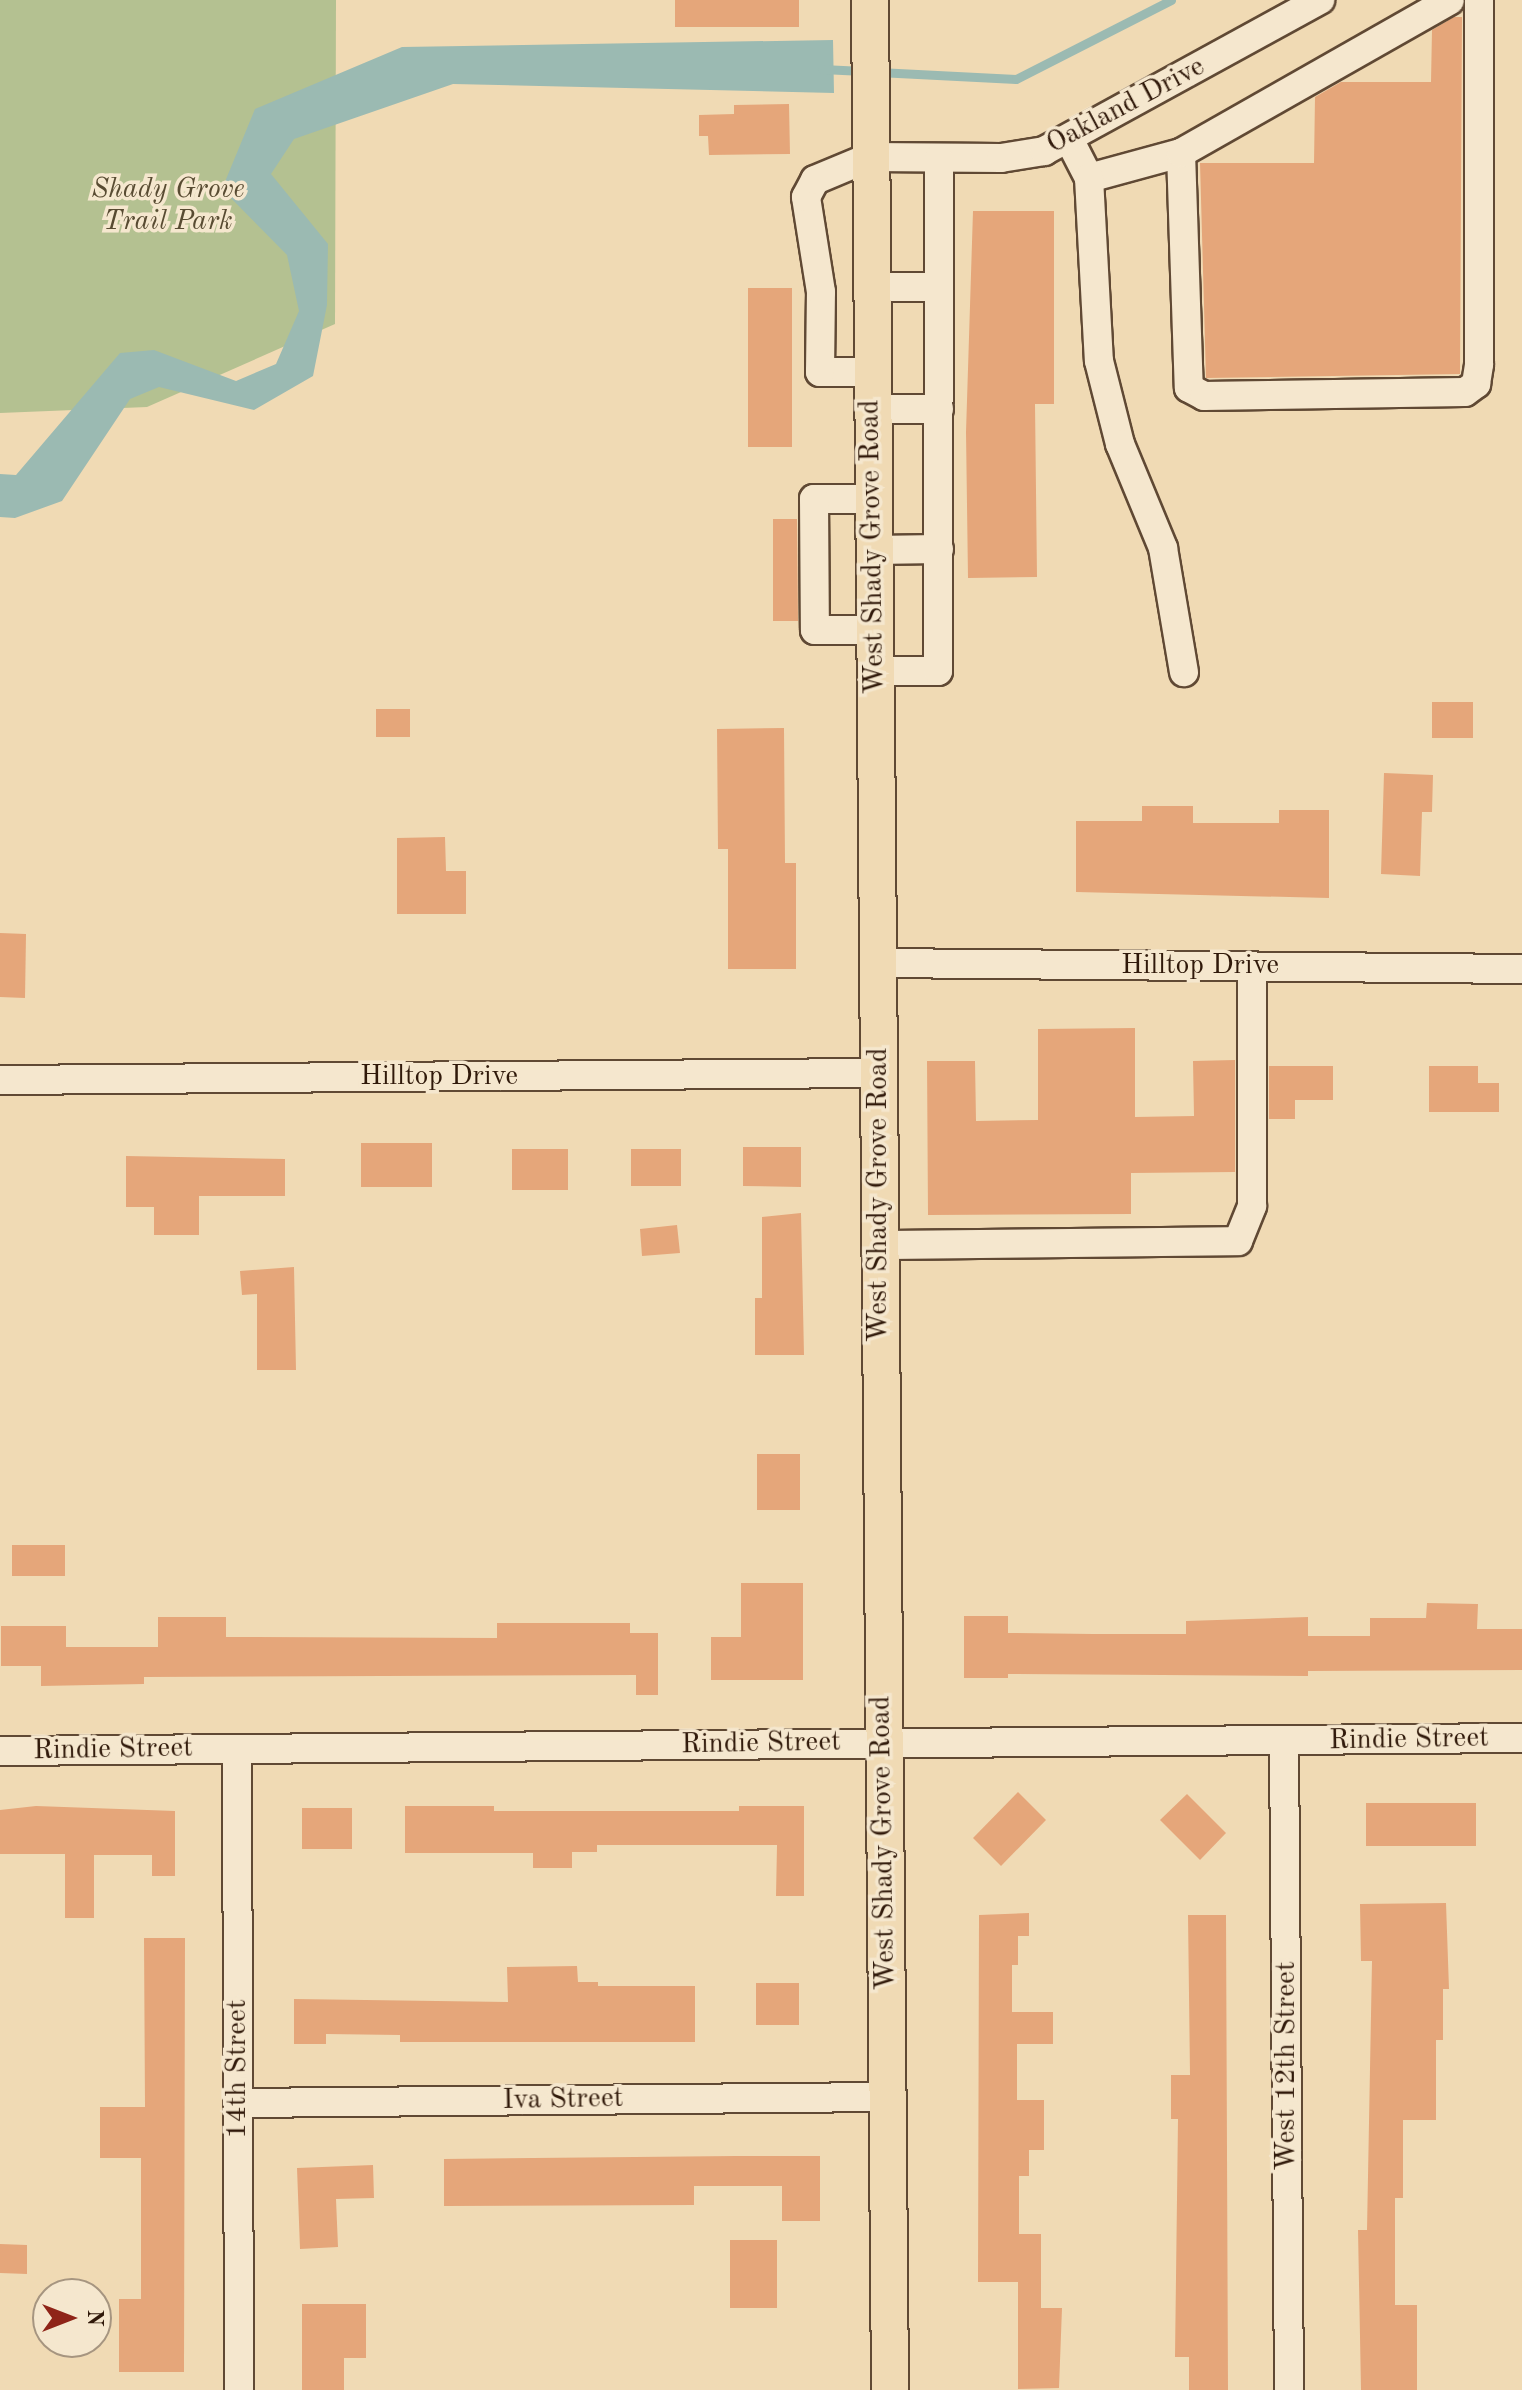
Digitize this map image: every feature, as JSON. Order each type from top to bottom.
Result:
[{"type":"main road","name":"West Shady Grove Road","points":[[870,17],[890,2390]]},
{"type":"street","name":"Oakland Drive","points":[[870,157],[1001,158],[1070,141],[1320,0]]},
{"type":"street","points":[[1089,178],[1181,153],[1450,0]]},
{"type":"street","points":[[1181,153],[1189,388],[1204,396],[1465,392],[1476,384],[1479,364],[1479,0]]},
{"type":"street","points":[[1070,141],[1089,178],[1099,361],[1120,444],[1163,548],[1184,672]]},
{"type":"street","points":[[870,157],[815,180],[806,197],[821,292],[820,372],[872,372]]},
{"type":"street","points":[[875,671],[938,671],[939,159]]},
{"type":"street","points":[[871,287],[939,287]]},
{"type":"street","points":[[872,409],[939,409]]},
{"type":"street","points":[[873,499],[814,499],[814,543],[815,630],[874,630]]},
{"type":"street","points":[[874,550],[939,549]]},
{"type":"street","name":"Hilltop Drive","points":[[878,963],[1522,969]]},
{"type":"street","points":[[880,1245],[1238,1241],[1252,1206],[1252,966]]},
{"type":"street","name":"Hilltop Drive","points":[[0,1080],[879,1073]]},
{"type":"street","name":"Rindie Street","points":[[0,1751],[1522,1738]]},
{"type":"street","name":"West 12th Street","points":[[1284,1741],[1289,2390]]},
{"type":"street","name":"14th Street","points":[[237,1749],[239,2390]]},
{"type":"street","name":"Iva Street","points":[[238,2103],[887,2097]]},
{"type":"green space","name":"Shady Grove Trail Park","points":[[0,0],[336,0],[335,324],[147,407],[0,413]]},
{"type":"water","points":[[833,40],[834,93],[453,84],[294,139],[271,174],[328,244],[327,305],[313,376],[254,410],[159,387],[130,399],[62,501],[15,518],[0,517],[0,474],[16,475],[120,353],[154,350],[236,381],[276,364],[299,311],[287,255],[222,189],[255,109],[402,47]]},
{"type":"building","points":[[675,0],[799,0],[799,27],[675,27]]},
{"type":"building","points":[[1454,17],[1462,17],[1460,374],[1206,378],[1200,163],[1314,163],[1315,97],[1341,82],[1431,82],[1432,30]]},
{"type":"building","points":[[789,104],[790,154],[709,155],[708,136],[699,136],[699,115],[734,114],[734,105]]},
{"type":"building","points":[[973,211],[1054,211],[1054,404],[1035,404],[1037,577],[968,578],[966,432]]},
{"type":"building","points":[[748,288],[792,288],[792,447],[748,447]]},
{"type":"building","points":[[773,519],[797,519],[798,621],[773,621]]},
{"type":"building","points":[[1432,702],[1473,702],[1473,738],[1432,738]]},
{"type":"building","points":[[376,709],[410,709],[410,737],[376,737]]},
{"type":"building","points":[[784,728],[785,863],[796,863],[796,969],[728,969],[728,849],[718,849],[717,729]]},
{"type":"building","points":[[1384,773],[1433,775],[1432,812],[1422,812],[1420,876],[1381,874]]},
{"type":"building","points":[[1142,806],[1193,806],[1193,823],[1279,823],[1279,810],[1329,810],[1329,898],[1076,892],[1076,821],[1142,821]]},
{"type":"building","points":[[445,837],[446,871],[466,871],[466,914],[397,914],[397,838]]},
{"type":"building","points":[[0,933],[26,934],[25,998],[0,997]]},
{"type":"building","points":[[1135,1028],[1135,1117],[1194,1116],[1193,1061],[1235,1060],[1235,1172],[1131,1173],[1131,1214],[928,1215],[927,1061],[975,1061],[976,1121],[1038,1120],[1038,1029]]},
{"type":"building","points":[[1269,1066],[1333,1066],[1333,1100],[1295,1100],[1295,1119],[1269,1119]]},
{"type":"building","points":[[1429,1066],[1478,1066],[1478,1083],[1499,1083],[1499,1112],[1429,1112]]},
{"type":"building","points":[[361,1143],[432,1143],[432,1187],[361,1187]]},
{"type":"building","points":[[743,1147],[801,1147],[801,1187],[743,1186]]},
{"type":"building","points":[[512,1149],[568,1149],[568,1190],[512,1190]]},
{"type":"building","points":[[631,1149],[681,1149],[681,1186],[631,1186]]},
{"type":"building","points":[[126,1156],[285,1159],[285,1196],[199,1196],[199,1235],[154,1235],[154,1207],[126,1207]]},
{"type":"building","points":[[801,1213],[804,1355],[755,1355],[755,1298],[762,1298],[762,1217]]},
{"type":"building","points":[[677,1225],[680,1253],[642,1256],[640,1229]]},
{"type":"building","points":[[294,1267],[296,1370],[257,1370],[257,1294],[242,1295],[240,1271]]},
{"type":"building","points":[[757,1454],[800,1454],[800,1510],[757,1510]]},
{"type":"building","points":[[12,1545],[65,1545],[65,1576],[12,1576]]},
{"type":"building","points":[[741,1583],[803,1583],[803,1680],[711,1680],[711,1637],[741,1637]]},
{"type":"building","points":[[1427,1603],[1478,1604],[1477,1629],[1522,1629],[1522,1670],[1308,1671],[1308,1676],[1008,1674],[1008,1678],[964,1678],[964,1616],[1008,1616],[1008,1633],[1093,1634],[1186,1634],[1186,1621],[1308,1617],[1308,1636],[1370,1636],[1370,1618],[1426,1618]]},
{"type":"building","points":[[158,1617],[226,1617],[226,1637],[497,1638],[497,1623],[630,1623],[630,1633],[658,1633],[658,1695],[636,1695],[636,1675],[144,1677],[144,1684],[41,1686],[41,1666],[1,1666],[1,1626],[66,1626],[66,1647],[158,1647]]},
{"type":"building","points":[[1018,1792],[1046,1820],[1001,1866],[973,1838]]},
{"type":"building","points":[[1187,1794],[1226,1833],[1200,1860],[1160,1820]]},
{"type":"building","points":[[1366,1803],[1476,1803],[1476,1846],[1366,1846]]},
{"type":"building","points":[[36,1806],[175,1811],[175,1876],[152,1876],[152,1855],[94,1855],[94,1918],[65,1918],[65,1854],[0,1854],[0,1810]]},
{"type":"building","points":[[405,1806],[494,1806],[494,1811],[739,1811],[739,1806],[804,1806],[804,1896],[776,1896],[777,1845],[597,1845],[597,1852],[572,1852],[572,1868],[533,1868],[533,1853],[405,1853]]},
{"type":"building","points":[[302,1808],[352,1808],[352,1849],[302,1849]]},
{"type":"building","points":[[1446,1903],[1449,1989],[1443,1989],[1443,2040],[1436,2040],[1436,2120],[1403,2120],[1403,2198],[1395,2198],[1395,2305],[1417,2305],[1417,2390],[1361,2390],[1358,2230],[1367,2230],[1372,1961],[1361,1961],[1360,1904]]},
{"type":"building","points":[[1029,1913],[1029,1936],[1018,1936],[1018,1965],[1012,1965],[1012,2012],[1053,2012],[1053,2044],[1017,2044],[1017,2100],[1044,2100],[1044,2150],[1029,2150],[1029,2176],[1019,2176],[1019,2234],[1041,2234],[1041,2308],[1062,2308],[1059,2388],[1018,2389],[1018,2282],[978,2282],[979,1915]]},
{"type":"building","points":[[1188,1915],[1226,1915],[1228,2390],[1189,2390],[1189,2357],[1175,2357],[1178,2119],[1171,2119],[1171,2075],[1190,2075]]},
{"type":"building","points":[[144,1938],[185,1938],[184,2372],[119,2372],[119,2299],[141,2299],[141,2158],[100,2158],[100,2107],[145,2107]]},
{"type":"building","points":[[577,1966],[578,1982],[598,1982],[598,1986],[695,1986],[695,2042],[400,2042],[400,2035],[326,2034],[326,2044],[294,2044],[294,1999],[508,2002],[507,1967]]},
{"type":"building","points":[[756,1983],[799,1983],[799,2025],[756,2025]]},
{"type":"building","points":[[820,2156],[820,2221],[782,2221],[782,2186],[694,2186],[694,2205],[444,2206],[444,2159]]},
{"type":"building","points":[[373,2165],[374,2198],[336,2199],[338,2247],[300,2249],[297,2168]]},
{"type":"building","points":[[730,2240],[777,2240],[777,2308],[730,2308]]},
{"type":"building","points":[[0,2244],[27,2245],[27,2274],[0,2273]]},
{"type":"building","points":[[302,2304],[366,2304],[366,2358],[344,2358],[344,2390],[302,2390]]},
{"type":"waterway","points":[[878,72],[1016,79],[1171,0]]},
{"type":"waterway","points":[[822,69],[863,71]]}]
